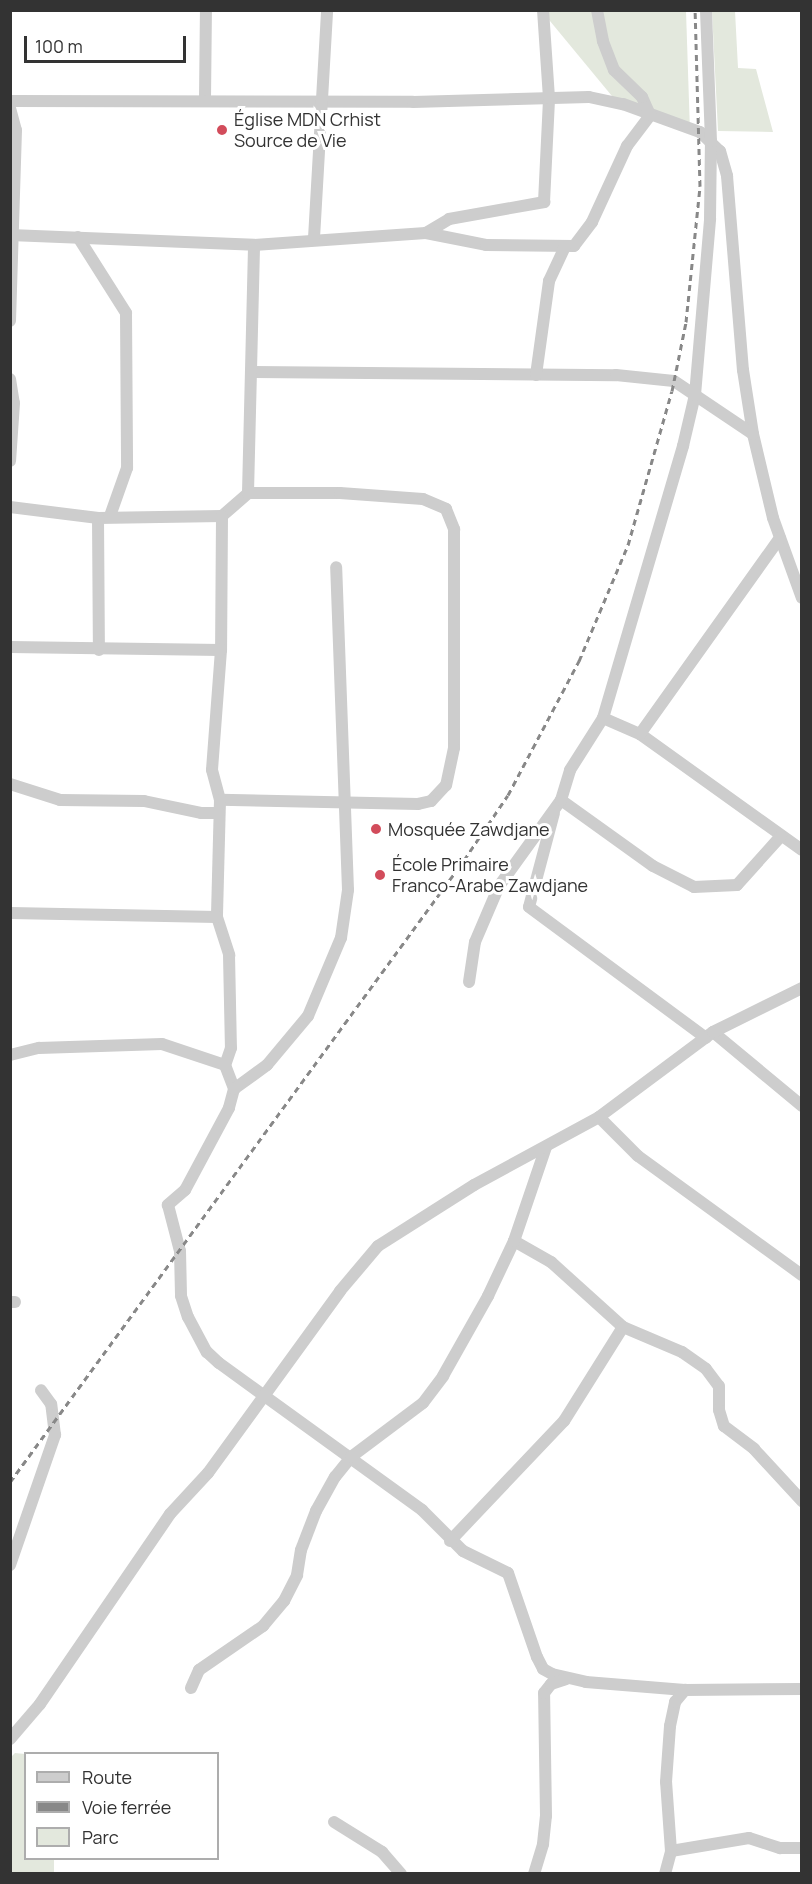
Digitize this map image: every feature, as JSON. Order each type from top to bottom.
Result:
[{"type":"street","points":[[205,100],[206,10]]},
{"type":"street","points":[[314,238],[320,101],[327,10]]},
{"type":"street","points":[[426,233],[449,219],[544,202],[549,98],[543,10]]},
{"type":"street","points":[[597,10],[603,41],[614,70],[642,97],[650,115]]},
{"type":"street","points":[[706,10],[711,141],[710,219],[695,395],[652,558],[603,718],[570,770],[529,907],[709,1035],[801,1106]]},
{"type":"street","points":[[10,101],[320,101],[589,97],[700,132],[720,151],[727,176],[743,370],[753,434],[780,538],[801,598]]},
{"type":"street","points":[[10,108],[16,130],[10,321]]},
{"type":"street","points":[[11,235],[254,245],[314,238],[426,233],[486,245],[574,246],[592,222],[610,177],[650,115]]},
{"type":"street","points":[[78,237],[126,313],[127,468],[104,517],[99,650]]},
{"type":"street","points":[[248,493],[254,245]]},
{"type":"street","points":[[536,375],[549,281],[565,247]]},
{"type":"street","points":[[251,372],[536,375],[674,381],[753,434]]},
{"type":"street","points":[[10,379],[14,404],[10,461]]},
{"type":"street","points":[[10,507],[104,517],[222,516],[248,493],[423,499],[435,501],[451,517],[454,529],[454,748],[447,785],[431,801],[418,804],[220,800]]},
{"type":"street","points":[[222,516],[221,650],[212,770],[220,800],[217,917],[229,955],[231,1048],[225,1065],[234,1089],[229,1108],[185,1190],[168,1204],[180,1251],[181,1296],[198,1336],[219,1363],[267,1395],[432,1517],[450,1541],[508,1573],[543,1669],[546,1816],[543,1844],[534,1874]]},
{"type":"street","points":[[640,734],[780,538]]},
{"type":"street","points":[[234,1089],[267,1065],[308,1016],[334,960],[348,890],[336,567]]},
{"type":"street","points":[[10,647],[221,650]]},
{"type":"street","points":[[603,718],[640,734],[801,850]]},
{"type":"street","points":[[10,784],[60,800],[144,801],[201,813],[219,813]]},
{"type":"street","points":[[558,805],[653,866],[694,887],[737,885],[781,836]]},
{"type":"street","points":[[469,982],[475,942],[499,886],[558,805]]},
{"type":"street","points":[[10,913],[217,917]]},
{"type":"street","points":[[10,1739],[40,1704],[170,1514],[208,1473],[267,1395],[340,1291],[378,1246],[474,1185],[599,1117],[709,1035],[801,988]]},
{"type":"street","points":[[10,1055],[39,1048],[162,1044],[225,1065]]},
{"type":"street","points":[[599,1117],[638,1156],[801,1275]]},
{"type":"street","points":[[190,1688],[199,1670],[263,1626],[284,1601],[297,1575],[301,1550],[316,1511],[351,1457],[423,1403],[488,1296],[514,1241],[546,1147]]},
{"type":"street","points":[[514,1241],[551,1262],[623,1327],[682,1352],[706,1369],[719,1386],[719,1410],[724,1426],[754,1449],[801,1501]]},
{"type":"street","points":[[450,1541],[564,1421],[623,1327]]},
{"type":"street","points":[[10,1565],[56,1435],[51,1404],[40,1390]]},
{"type":"street","points":[[543,1669],[567,1679],[685,1690],[801,1689]]},
{"type":"street","points":[[544,1693],[551,1684],[567,1679]]},
{"type":"street","points":[[665,1874],[671,1851],[666,1771],[675,1702],[685,1690]]},
{"type":"street","points":[[334,1822],[382,1852],[401,1874]]},
{"type":"street","points":[[671,1851],[749,1838],[780,1848],[801,1848]]},
{"type":"green space","points":[[545,10],[686,11],[690,132],[621,107],[545,15]]},
{"type":"green space","points":[[712,11],[735,11],[738,68],[756,69],[773,132],[718,131]]},
{"type":"green space","points":[[15,1753],[24,1754],[24,1860],[54,1860],[54,1873],[11,1873],[10,1758]]},
{"type":"railway","points":[[10,1482],[464,860],[508,795],[579,661],[628,545],[672,391],[686,322],[700,186],[695,10]]},
{"type":"place","name":"Église MDN Crhist Source de Vie","points":[[222,130]]},
{"type":"place","name":"Mosquée Zawdjane","points":[[376,829]]},
{"type":"place","name":"École Primaire Franco-Arabe Zawdjane","points":[[380,875]]}]
